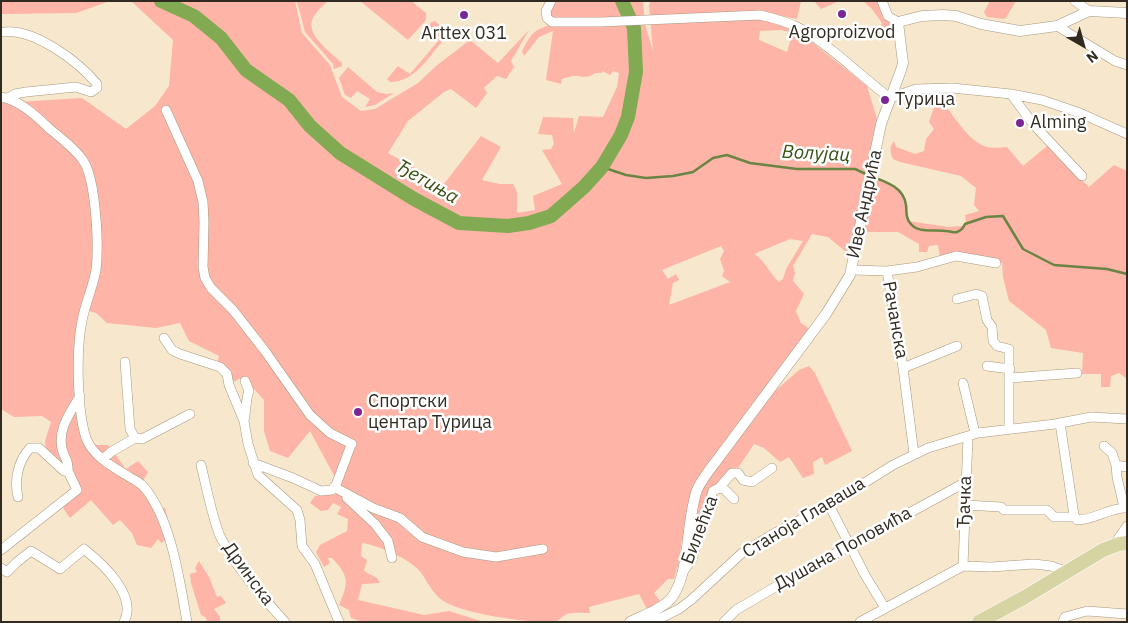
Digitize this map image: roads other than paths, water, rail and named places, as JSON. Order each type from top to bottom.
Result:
[{"type":"main road","points":[[979,622],[1120,544]]},
{"type":"street","points":[[551,1],[546,11],[547,18],[552,22],[602,22],[760,15],[795,26],[820,42],[890,98],[916,88],[954,88],[1011,94],[1042,100],[1080,113],[1127,134]]},
{"type":"street","points":[[882,1],[888,16],[898,22],[922,16],[944,15],[1020,31],[1057,26],[1089,11],[1127,13]]},
{"type":"street","points":[[1075,1],[1089,11]]},
{"type":"street","name":"Иве Андрића","points":[[630,622],[653,611],[672,598],[682,574],[691,515],[698,489],[714,464],[826,314],[852,270],[881,124],[903,63],[898,22]]},
{"type":"street","points":[[1057,26],[1115,61],[1127,65]]},
{"type":"street","points":[[4,32],[22,33],[35,38],[78,63],[97,84],[97,88],[91,92],[76,87],[21,93],[5,98]]},
{"type":"street","points":[[1011,94],[1033,124],[1082,176]]},
{"type":"street","points":[[5,98],[33,113],[84,162],[93,191],[96,218],[96,270],[81,330],[78,369],[86,438],[92,450],[143,485],[160,513],[179,573],[187,622]]},
{"type":"street","points":[[166,110],[198,181],[204,222],[203,267],[205,278],[211,288],[233,310],[265,351],[310,415],[330,434],[352,445],[332,490],[321,491],[253,462]]},
{"type":"street","name":"Рачанска","points":[[852,270],[887,271],[918,267],[956,256],[996,263]]},
{"type":"street","name":"Рачанска","points":[[887,271],[903,368],[914,454]]},
{"type":"street","points":[[957,299],[976,294],[982,296],[987,320],[992,327],[993,341],[997,346],[1009,349],[1009,428]]},
{"type":"street","points":[[164,338],[172,350],[220,367],[227,374],[229,385],[244,422],[248,444],[258,475],[297,510],[300,520],[302,546],[315,564],[339,622]]},
{"type":"street","name":"Рачанска","points":[[903,368],[957,346]]},
{"type":"street","points":[[125,362],[130,429],[135,438]]},
{"type":"street","points":[[987,366],[1010,373],[1077,373]]},
{"type":"street","points":[[244,422],[247,407],[246,396],[249,391],[245,381]]},
{"type":"street","points":[[963,383],[972,435]]},
{"type":"street","points":[[1,550],[77,490],[68,471],[69,463],[63,452],[61,436],[66,419],[80,396]]},
{"type":"street","points":[[103,459],[120,446],[135,438],[142,439],[190,414]]},
{"type":"street","name":"Станоја Главаша","points":[[644,622],[679,609],[692,600],[742,553],[773,534],[829,505],[893,465],[928,448],[972,435],[1009,428],[1060,424],[1091,418],[1127,419]]},
{"type":"street","points":[[1060,424],[1075,517]]},
{"type":"street","name":"Ђачка","points":[[964,566],[966,482],[972,435]]},
{"type":"street","points":[[965,506],[1001,507],[1004,510],[1047,510],[1054,517],[1075,517],[1077,520],[1125,507],[1112,453],[1104,446]]},
{"type":"street","points":[[18,497],[16,488],[18,470],[24,455],[30,448],[39,448],[64,471],[68,471]]},
{"type":"street","name":"Дринска","points":[[201,465],[223,541],[235,562],[285,622]]},
{"type":"street","points":[[1116,465],[1127,467]]},
{"type":"street","name":"Билећка","points":[[682,574],[692,559],[713,491],[719,488],[732,473],[738,473],[743,480],[752,482],[772,468]]},
{"type":"street","name":"Душана Поповића","points":[[724,622],[736,610],[849,545],[966,482]]},
{"type":"street","points":[[334,487],[373,508],[400,518],[422,536],[463,552],[496,557],[543,549]]},
{"type":"street","points":[[334,487],[375,524],[388,541],[392,558]]},
{"type":"street","name":"Билећка","points":[[719,488],[734,499]]},
{"type":"street","points":[[829,505],[865,575],[885,608]]},
{"type":"street","points":[[1120,544],[1127,526]]},
{"type":"street","points":[[1,568],[7,572],[31,551],[60,569],[84,549],[105,567],[118,584],[128,604],[124,622]]},
{"type":"street","points":[[860,622],[964,566],[992,567],[1034,564],[1051,566],[1068,572]]},
{"type":"street","points":[[1063,622],[1065,617],[1087,611],[1127,614]]},
{"type":"waterway","name":"Ђетиња","points":[[161,1],[194,16],[221,38],[246,70],[289,100],[310,126],[340,153],[414,199],[459,223],[508,226],[529,223],[551,216],[584,187],[602,167],[621,135],[628,117],[636,72],[634,28],[622,1]]},
{"type":"waterway","name":"Волујац","points":[[602,167],[626,175],[646,178],[673,176],[693,172],[713,158],[727,155],[750,163],[797,169],[855,169],[868,175]]},
{"type":"waterway","name":"Волујац","points":[[873,177],[894,186],[902,194],[905,199],[907,219],[917,229],[956,232],[961,230],[965,224],[986,217],[1003,216],[1023,249],[1054,265],[1107,269],[1127,274]]},
{"type":"place","name":"Agroproizvod","points":[[842,14]]},
{"type":"place","name":"Arttex 031","points":[[464,15]]},
{"type":"place","name":"Турица","points":[[885,100]]},
{"type":"place","name":"Alming","points":[[1020,123]]},
{"type":"place","name":"Спортски центар Турица","points":[[358,412]]}]
